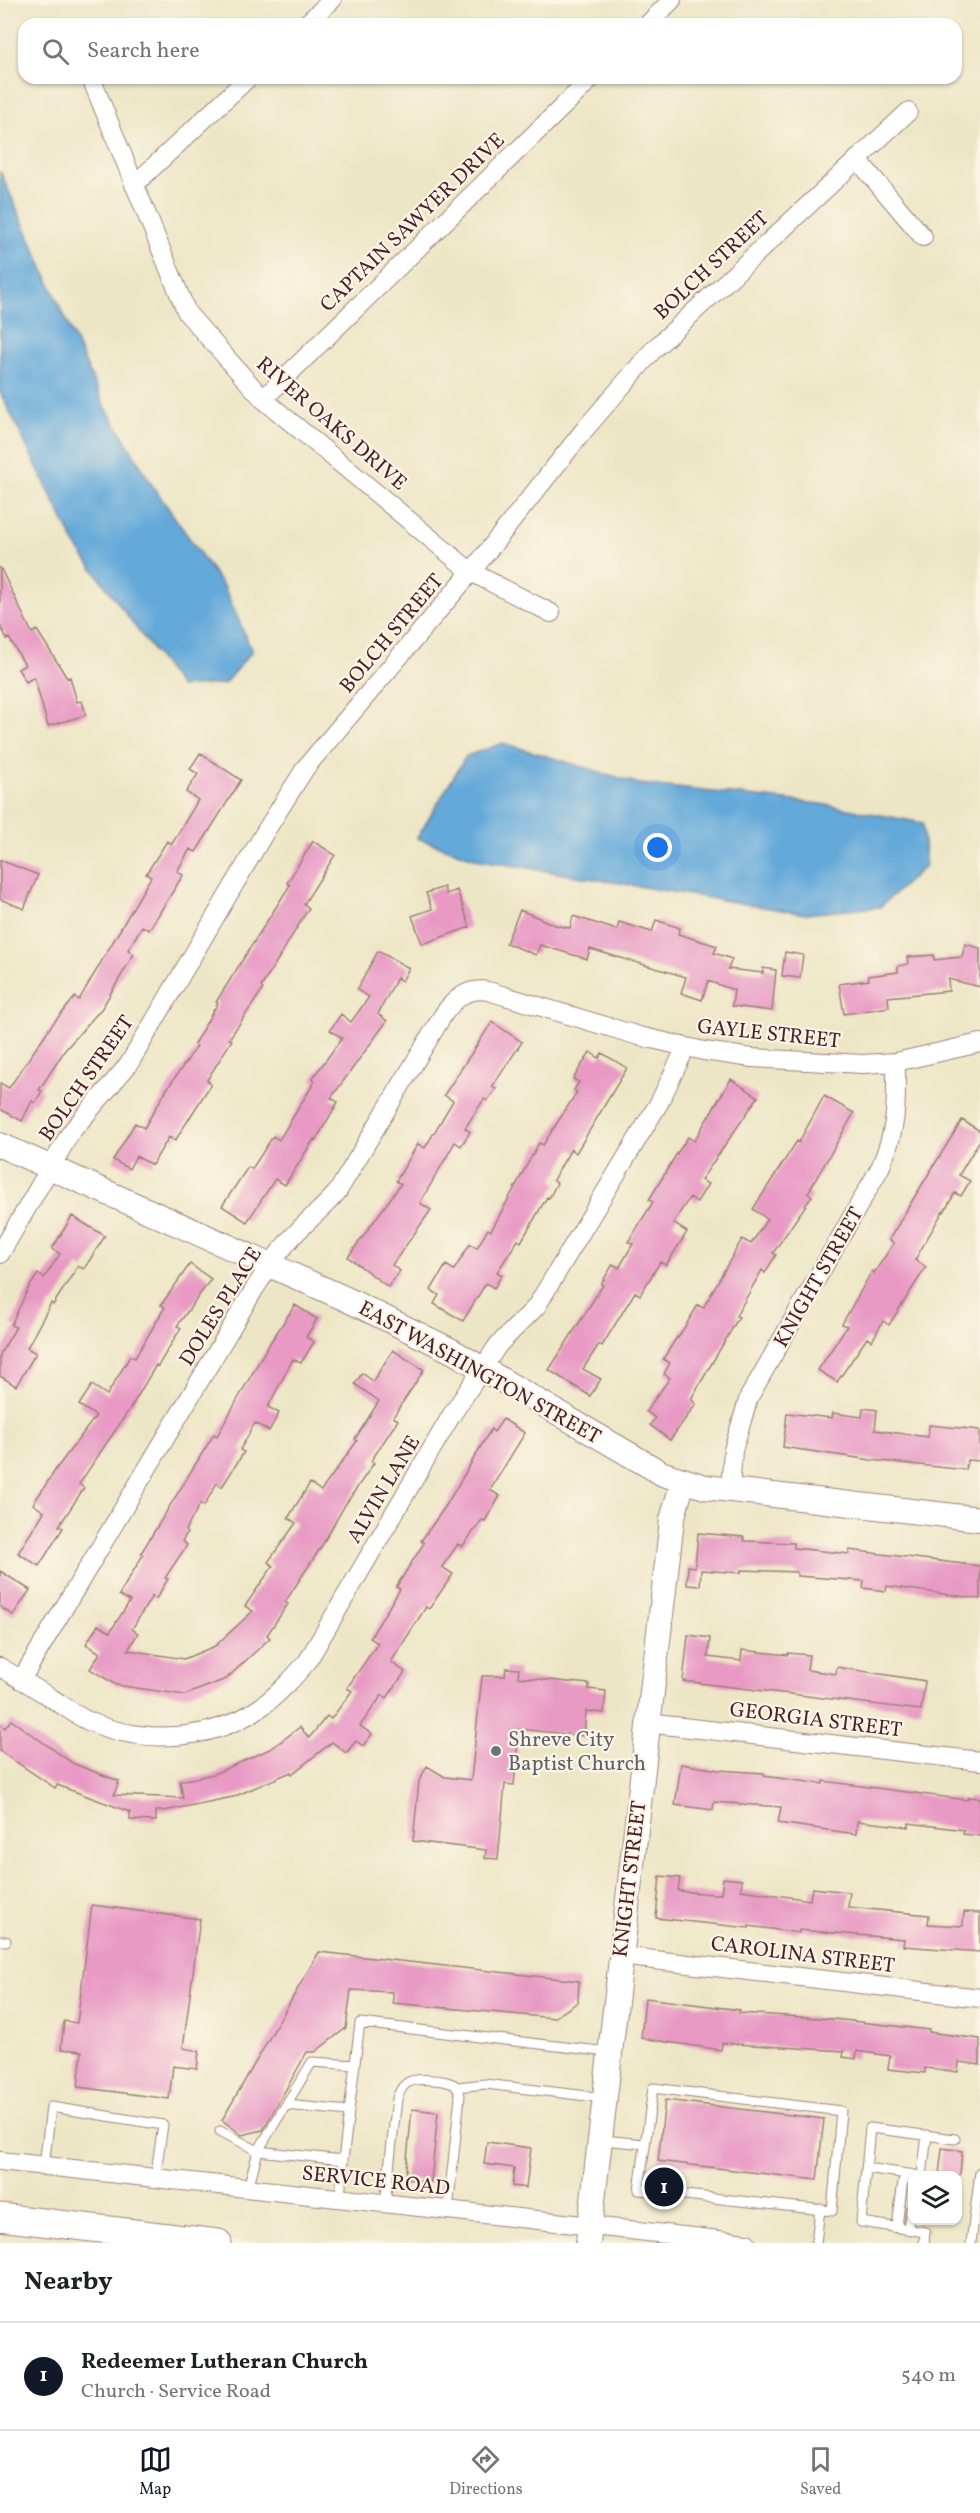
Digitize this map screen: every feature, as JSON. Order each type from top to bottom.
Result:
[{"type":"main road","points":[[0,2217],[218,2243]]},
{"type":"street","points":[[312,18],[332,0]]},
{"type":"street","points":[[654,18],[672,0]]},
{"type":"street","name":"RIVER OAKS DRIVE","points":[[93,84],[187,313],[263,399],[471,572],[551,613]]},
{"type":"street","points":[[134,185],[242,84]]},
{"type":"street","name":"CAPTAIN SAWYER DRIVE","points":[[263,399],[586,84]]},
{"type":"street","name":"BOLCH STREET","points":[[0,1254],[71,1132],[129,1064],[265,832],[306,767],[471,572],[585,429],[654,349],[908,112]]},
{"type":"street","points":[[857,159],[923,237]]},
{"type":"street","name":"DOLES PLACE","points":[[21,1680],[270,1265],[299,1229],[322,1210],[338,1191],[452,1002],[465,993],[481,989],[489,991]]},
{"type":"street","name":"GAYLE STREET","points":[[489,991],[639,1036],[686,1047],[752,1058],[863,1064],[896,1062],[980,1043]]},
{"type":"street","name":"ALVIN LANE","points":[[0,1667],[85,1719],[132,1734],[148,1736],[180,1736],[212,1730],[261,1707],[286,1686],[307,1662],[451,1416],[482,1369],[498,1345],[536,1307],[659,1103],[686,1047]]},
{"type":"street","name":"KNIGHT STREET","points":[[730,1490],[733,1450],[749,1397],[880,1168],[891,1142],[896,1115],[896,1062]]},
{"type":"street","name":"EAST WASHINGTON STREET","points":[[0,1145],[346,1299],[482,1369],[663,1474],[683,1482],[730,1490],[980,1519]]},
{"type":"street","name":"KNIGHT STREET","points":[[589,2234],[672,1520],[683,1482]]},
{"type":"street","name":"GEORGIA STREET","points":[[647,1723],[980,1761]]},
{"type":"street","name":"CAROLINA STREET","points":[[620,1956],[980,1998]]},
{"type":"street","name":"SERVICE ROAD","points":[[0,2161],[448,2210],[589,2234],[747,2243]]},
{"type":"lane","points":[[340,2198],[360,2023],[609,2052]]},
{"type":"lane","points":[[248,2188],[258,2151],[312,2062],[355,2065]]},
{"type":"lane","points":[[385,2203],[397,2099],[408,2082],[419,2079],[452,2084],[458,2088],[485,2084],[604,2098]]},
{"type":"lane","points":[[448,2210],[460,2096],[458,2088]]},
{"type":"lane","points":[[653,2088],[841,2111],[832,2211],[820,2210],[639,2190],[653,2088]]},
{"type":"lane","points":[[286,2105],[349,2111]]},
{"type":"lane","points":[[44,2166],[51,2108],[164,2125],[155,2178]]},
{"type":"lane","points":[[924,2243],[925,2232],[861,2222],[870,2128],[955,2139]]},
{"type":"lane","points":[[220,2132],[258,2151],[343,2160]]},
{"type":"lane","points":[[922,2171],[927,2135]]},
{"type":"lane","points":[[599,2140],[645,2144]]},
{"type":"lane","points":[[866,2168],[908,2177]]},
{"type":"lane","points":[[971,2243],[980,2172]]},
{"type":"lane","points":[[897,2226],[903,2181],[908,2179]]},
{"type":"lane","points":[[816,2243],[820,2210]]},
{"type":"water","points":[[0,171],[103,403],[152,485],[225,589],[252,651],[224,684],[180,687],[76,546],[0,392]]},
{"type":"water","points":[[503,743],[640,784],[821,804],[923,823],[925,866],[880,907],[805,914],[480,860],[417,838],[466,756]]},
{"type":"building","points":[[0,567],[32,633],[37,630],[67,678],[70,677],[77,702],[82,701],[86,715],[48,726],[34,677],[26,682],[18,669],[25,665],[0,625]]},
{"type":"building","points":[[200,753],[241,780],[196,852],[190,849],[177,871],[183,875],[149,930],[142,926],[128,950],[134,954],[102,1008],[65,1050],[39,1090],[42,1091],[35,1103],[32,1101],[22,1121],[0,1109],[0,1083],[9,1088],[51,1026],[75,997],[79,1000],[151,877],[146,874],[167,841],[172,844],[198,800],[186,792],[198,774],[190,769]]},
{"type":"building","points":[[313,841],[335,855],[304,904],[309,908],[261,987],[263,989],[229,1039],[232,1040],[207,1080],[211,1084],[175,1141],[169,1137],[152,1165],[136,1156],[129,1169],[113,1160],[135,1123],[144,1128],[167,1089],[197,1046],[194,1044],[218,1003],[216,1002],[290,885],[287,883]]},
{"type":"building","points":[[0,860],[38,875],[24,909],[0,899]]},
{"type":"building","points":[[444,887],[446,894],[457,890],[470,927],[422,944],[412,916],[432,909],[426,893]]},
{"type":"building","points":[[520,910],[555,925],[570,928],[573,916],[617,930],[619,922],[652,932],[656,920],[680,928],[678,934],[717,946],[714,953],[732,959],[728,969],[763,973],[763,968],[776,970],[772,1011],[732,1006],[734,990],[708,981],[702,1000],[681,993],[686,977],[590,949],[587,959],[540,945],[536,955],[506,943]]},
{"type":"building","points":[[965,944],[980,948],[980,987],[948,979],[949,991],[888,997],[889,1007],[844,1014],[839,984],[869,980],[868,976],[898,972],[898,966],[908,964],[907,957],[934,955],[934,960],[962,957]]},
{"type":"building","points":[[378,951],[409,968],[402,981],[397,978],[378,1014],[387,1021],[331,1098],[338,1102],[316,1140],[314,1139],[285,1185],[275,1179],[247,1222],[222,1206],[248,1167],[252,1169],[273,1136],[279,1140],[315,1081],[312,1079],[342,1038],[330,1030],[341,1014],[351,1022],[369,997],[357,990]]},
{"type":"building","points":[[785,952],[803,955],[800,978],[782,976]]},
{"type":"building","points":[[492,1022],[522,1042],[492,1087],[496,1089],[487,1101],[484,1099],[465,1128],[470,1132],[461,1146],[455,1142],[420,1203],[431,1210],[392,1265],[400,1271],[388,1287],[348,1257],[401,1184],[396,1181],[418,1144],[425,1148],[453,1101],[444,1095]]},
{"type":"building","points":[[590,1052],[599,1058],[602,1053],[627,1068],[576,1153],[571,1149],[553,1180],[557,1183],[549,1198],[547,1197],[521,1242],[518,1240],[497,1272],[502,1275],[494,1288],[486,1283],[463,1321],[434,1304],[439,1295],[431,1290],[446,1265],[454,1270],[470,1244],[477,1248],[488,1229],[491,1231],[539,1143],[543,1145],[577,1092],[574,1090],[579,1082],[573,1079]]},
{"type":"building","points":[[731,1079],[758,1097],[701,1180],[708,1184],[697,1202],[690,1197],[673,1223],[687,1232],[666,1265],[660,1262],[640,1295],[635,1292],[602,1346],[599,1344],[583,1369],[601,1379],[590,1396],[549,1370],[603,1285],[601,1284],[613,1264],[619,1268],[633,1244],[628,1242],[653,1202],[649,1200],[676,1155],[688,1137],[694,1141]]},
{"type":"building","points":[[824,1096],[854,1113],[808,1193],[812,1196],[773,1253],[776,1255],[765,1273],[762,1270],[736,1316],[739,1317],[691,1399],[696,1404],[670,1440],[650,1425],[655,1418],[646,1411],[670,1378],[664,1374],[670,1363],[663,1359],[698,1305],[703,1308],[742,1239],[751,1244],[767,1219],[753,1209],[797,1141],[799,1142]]},
{"type":"building","points":[[962,1120],[980,1131],[980,1140],[959,1175],[970,1181],[961,1196],[955,1193],[915,1260],[926,1267],[889,1325],[883,1321],[872,1341],[867,1338],[837,1382],[818,1370],[847,1326],[842,1324],[872,1271],[874,1273],[894,1243],[889,1240]]},
{"type":"building","points":[[72,1216],[105,1236],[84,1269],[78,1266],[53,1305],[51,1303],[27,1348],[36,1353],[16,1386],[0,1376],[0,1354],[16,1327],[11,1325],[28,1289],[38,1274],[44,1278],[60,1254],[52,1249]]},
{"type":"building","points":[[190,1264],[211,1279],[177,1326],[181,1328],[158,1366],[156,1365],[133,1404],[79,1484],[84,1488],[59,1526],[63,1528],[39,1566],[18,1553],[44,1512],[33,1504],[96,1416],[79,1405],[92,1385],[107,1395],[130,1356],[135,1358],[165,1307],[161,1305]]},
{"type":"building","points":[[295,1305],[317,1319],[306,1337],[314,1342],[301,1363],[293,1359],[268,1407],[279,1413],[269,1431],[255,1423],[240,1450],[244,1452],[222,1487],[217,1483],[204,1506],[200,1504],[185,1531],[187,1533],[182,1541],[187,1545],[165,1578],[168,1579],[156,1599],[152,1596],[132,1629],[138,1633],[128,1650],[184,1659],[215,1646],[253,1611],[245,1606],[273,1566],[268,1562],[296,1523],[288,1518],[310,1483],[321,1491],[357,1441],[355,1439],[379,1401],[355,1384],[362,1373],[373,1381],[393,1350],[424,1370],[393,1417],[398,1420],[371,1461],[374,1463],[285,1602],[288,1604],[267,1635],[270,1638],[226,1679],[185,1695],[116,1685],[90,1669],[100,1653],[86,1644],[98,1625],[110,1632],[130,1601],[119,1595],[143,1555],[141,1553],[214,1434],[217,1436],[266,1349]]},
{"type":"building","points":[[863,1408],[877,1410],[875,1430],[928,1437],[929,1425],[980,1430],[980,1461],[967,1460],[966,1470],[871,1460],[783,1447],[787,1413],[832,1418],[833,1413],[862,1417]]},
{"type":"building","points":[[503,1419],[525,1433],[490,1490],[500,1496],[485,1521],[482,1520],[462,1547],[458,1544],[442,1567],[453,1574],[429,1609],[426,1607],[391,1662],[405,1672],[387,1698],[382,1695],[360,1726],[372,1734],[363,1746],[356,1741],[346,1753],[332,1742],[292,1774],[291,1772],[233,1797],[156,1811],[156,1821],[130,1820],[130,1812],[57,1785],[55,1788],[0,1751],[0,1724],[5,1728],[11,1720],[74,1764],[119,1781],[114,1795],[183,1798],[180,1781],[214,1774],[272,1748],[300,1727],[309,1738],[327,1716],[331,1719],[352,1691],[347,1688],[378,1643],[370,1638],[400,1589],[396,1587],[424,1543],[421,1541],[447,1504],[491,1429],[494,1432]]},
{"type":"building","points":[[698,1533],[744,1537],[744,1541],[794,1543],[794,1548],[849,1554],[849,1550],[980,1566],[980,1599],[887,1586],[886,1591],[863,1588],[864,1581],[797,1576],[797,1572],[741,1570],[741,1573],[701,1570],[700,1586],[687,1585],[688,1566],[695,1567]]},
{"type":"building","points":[[0,1571],[30,1590],[13,1615],[0,1607]]},
{"type":"building","points":[[688,1635],[710,1638],[708,1657],[741,1661],[742,1650],[809,1655],[807,1670],[836,1674],[837,1667],[925,1681],[921,1710],[683,1681]]},
{"type":"building","name":"Shreve City Baptist Church","points":[[506,1668],[519,1669],[518,1677],[589,1684],[589,1689],[606,1691],[604,1713],[586,1711],[584,1736],[519,1729],[514,1785],[505,1784],[498,1859],[485,1858],[486,1850],[413,1841],[419,1781],[427,1766],[445,1777],[471,1780],[482,1676],[505,1676]]},
{"type":"building","points":[[681,1764],[719,1770],[764,1773],[764,1776],[823,1784],[823,1781],[967,1800],[968,1797],[980,1798],[980,1836],[963,1834],[964,1830],[909,1823],[909,1827],[857,1821],[856,1834],[778,1823],[781,1807],[714,1802],[713,1810],[675,1805]]},
{"type":"building","points":[[660,1876],[680,1878],[678,1891],[713,1894],[721,1894],[723,1878],[742,1880],[741,1890],[810,1900],[812,1888],[850,1892],[848,1907],[929,1915],[928,1924],[963,1926],[964,1912],[980,1913],[980,1952],[903,1946],[904,1939],[799,1930],[799,1933],[656,1918]]},
{"type":"building","points":[[92,1905],[200,1919],[183,2048],[199,2051],[197,2069],[173,2066],[169,2099],[78,2087],[82,2051],[61,2049],[64,2021],[77,2023]]},
{"type":"building","points":[[319,1952],[579,1981],[578,2002],[554,2018],[393,2003],[393,1992],[351,1990],[346,2028],[315,2052],[307,2052],[263,2130],[242,2135],[222,2120]]},
{"type":"building","points":[[645,1998],[740,2010],[739,2013],[834,2019],[929,2030],[929,2032],[980,2039],[980,2065],[959,2062],[958,2072],[925,2068],[925,2073],[888,2069],[890,2056],[857,2051],[856,2059],[843,2057],[844,2051],[722,2043],[721,2050],[641,2038]]},
{"type":"building","points":[[665,2100],[824,2119],[817,2180],[658,2161]]},
{"type":"building","points":[[412,2109],[438,2112],[431,2182],[405,2179]]},
{"type":"building","points":[[487,2142],[531,2148],[526,2188],[512,2186],[514,2168],[484,2164]]},
{"type":"building","points":[[942,2148],[962,2151],[960,2171],[939,2171]]},
{"type":"place","name":"Shreve City Baptist Church","points":[[496,1751]]},
{"type":"place","name":"Redeemer Lutheran Church","points":[[664,2187]]}]
